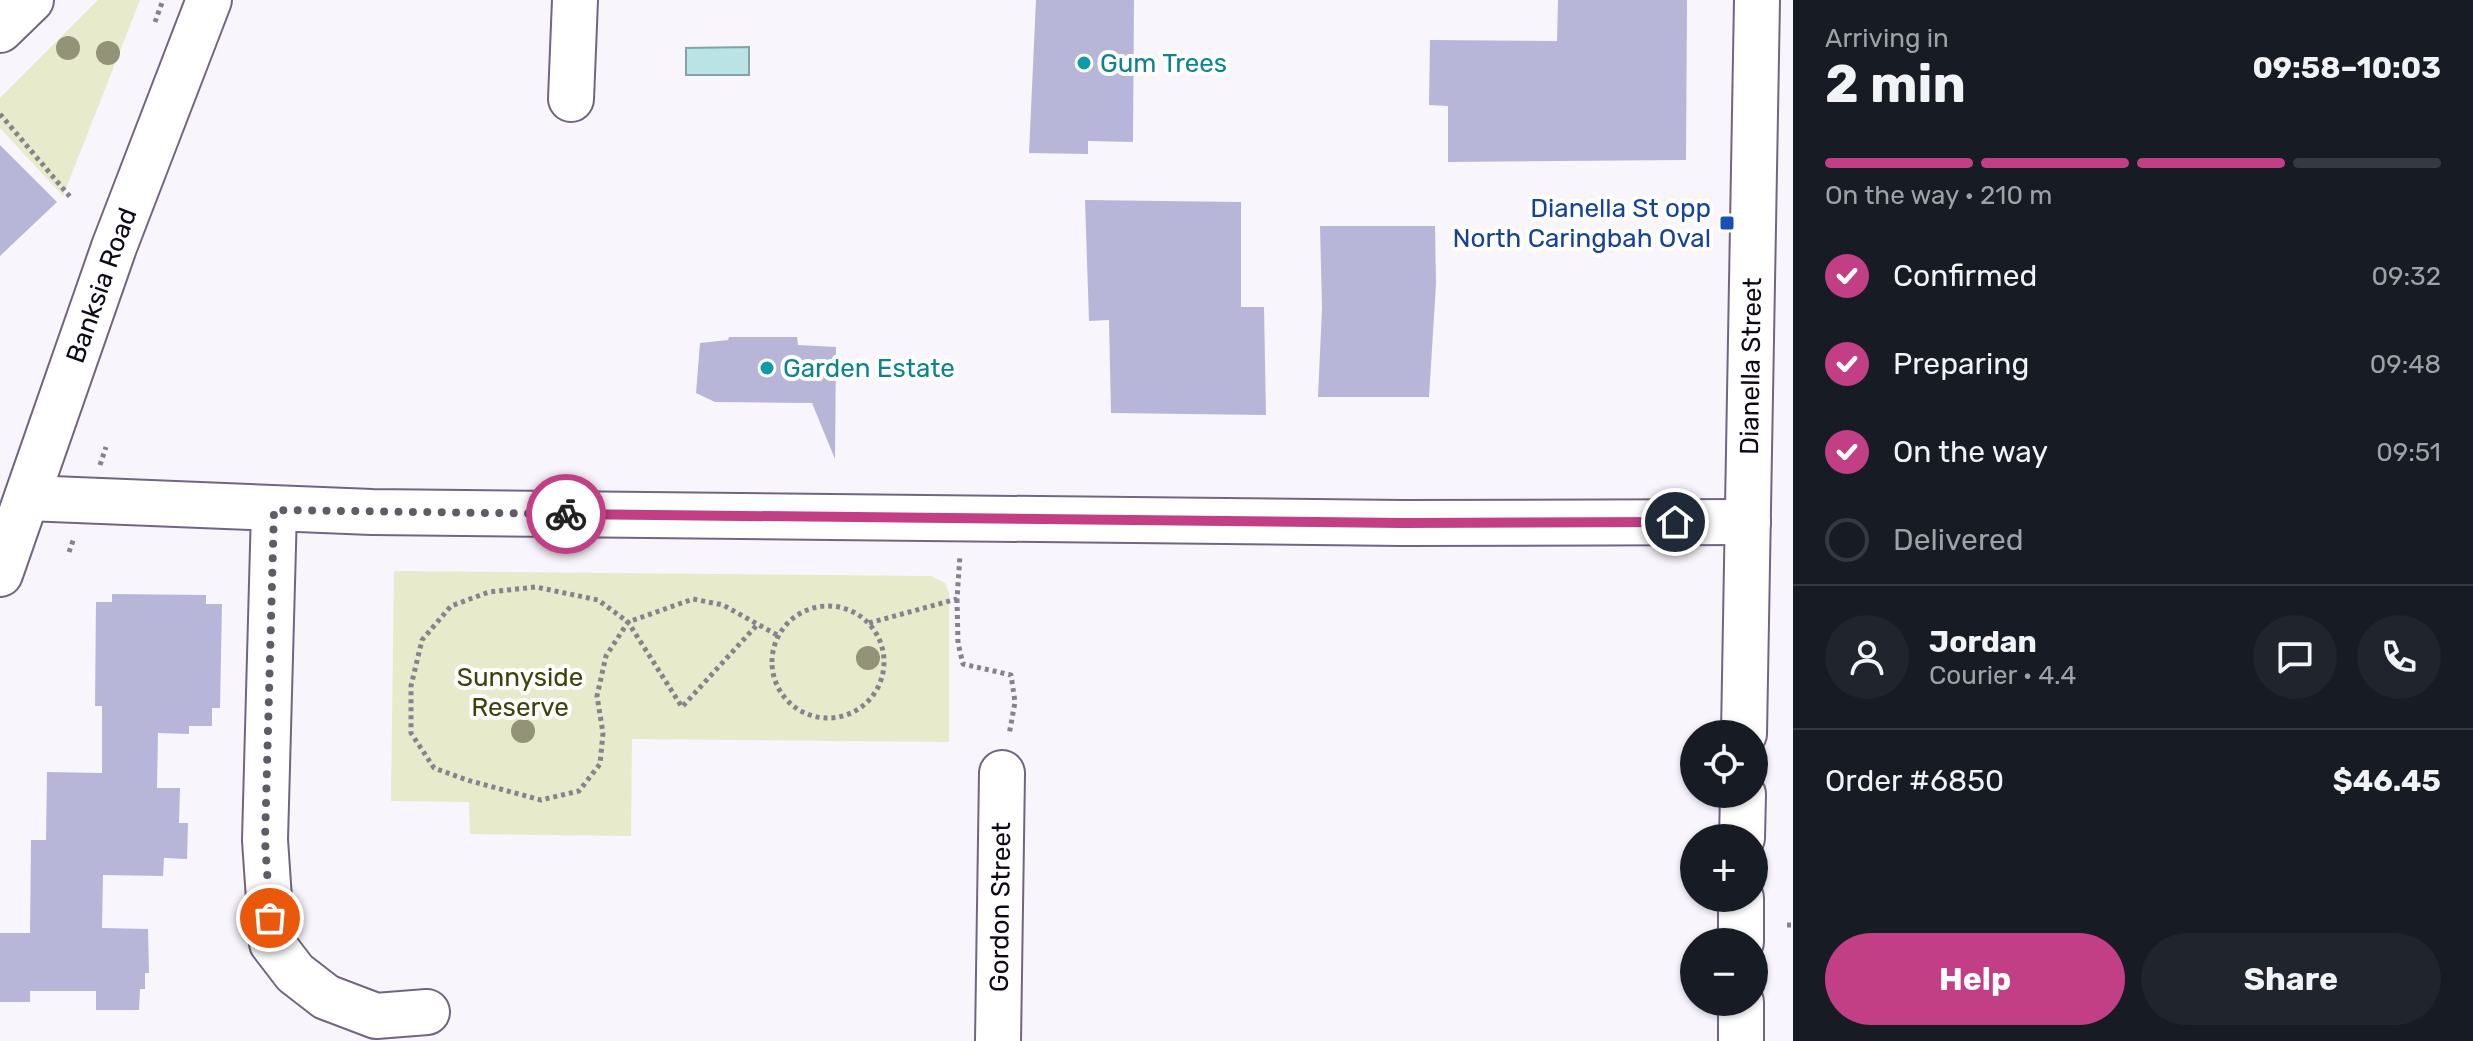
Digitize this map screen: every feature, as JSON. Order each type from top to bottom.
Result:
[{"type":"street","points":[[0,30],[31,0]]},
{"type":"street","name":"Banksia Road","points":[[0,574],[114,247],[209,0]]},
{"type":"street","points":[[571,99],[575,0]]},
{"type":"street","name":"Dianella Street","points":[[1744,720],[1757,0]]},
{"type":"street","points":[[27,498],[274,510],[961,518],[1748,522]]},
{"type":"street","points":[[274,510],[265,840],[272,943],[295,973],[326,997],[376,1016],[427,1012]]},
{"type":"street","name":"Gordon Street","points":[[998,1041],[1002,773]]},
{"type":"street","points":[[1741,1016],[1741,1041]]},
{"type":"path","points":[[0,114],[71,198]]},
{"type":"path","points":[[961,518],[957,599],[958,643],[963,664],[1011,675],[1015,702],[1002,773]]},
{"type":"path","points":[[756,626],[714,676],[682,707],[628,622],[598,600],[536,587],[489,592],[451,606],[422,640],[411,686],[411,733],[434,768],[467,780],[541,800],[579,791],[600,764],[603,733],[597,696],[606,656],[628,622],[693,599],[723,605],[779,636]]},
{"type":"path","points":[[869,623],[957,599]]},
{"type":"path","points":[[820,607],[855,612],[869,623],[884,654],[878,689],[868,703],[836,719],[802,712],[783,695],[772,670],[779,636],[796,617],[820,607]]},
{"type":"green space","points":[[98,0],[140,0],[63,196],[0,128],[0,98]]},
{"type":"green space","name":"Sunnyside Reserve","points":[[394,571],[931,576],[945,583],[949,593],[949,742],[632,739],[631,836],[470,834],[469,802],[391,801]]},
{"type":"water","points":[[749,47],[749,75],[686,75],[686,48]]},
{"type":"building","name":"Gum Trees","points":[[1036,0],[1134,0],[1133,142],[1088,141],[1088,154],[1029,153]]},
{"type":"building","points":[[1558,0],[1687,0],[1686,160],[1448,162],[1448,106],[1429,105],[1430,40],[1557,41]]},
{"type":"building","points":[[0,145],[57,202],[0,256]]},
{"type":"building","points":[[1085,200],[1241,202],[1241,307],[1264,307],[1266,415],[1111,413],[1109,320],[1089,321]]},
{"type":"building","points":[[1320,226],[1435,226],[1436,284],[1429,397],[1318,397],[1322,308]]},
{"type":"building","name":"Garden Estate","points":[[729,337],[797,337],[798,345],[836,347],[835,459],[812,403],[715,402],[696,393],[700,343],[728,340]]},
{"type":"building","points":[[112,594],[206,595],[206,604],[222,604],[220,708],[212,708],[212,726],[189,726],[189,734],[158,733],[157,788],[180,788],[179,823],[188,823],[187,859],[164,858],[163,876],[103,875],[102,928],[148,929],[149,973],[145,973],[145,989],[140,989],[139,1010],[96,1010],[96,991],[30,991],[30,1002],[0,1002],[0,933],[30,933],[31,840],[46,840],[47,772],[102,773],[102,706],[95,706],[96,602],[112,602]]},
{"type":"way so far","points":[[270,918],[265,840],[274,510],[566,514]]},
{"type":"place","name":"Gum Trees","points":[[1084,63]]},
{"type":"place","name":"Dianella St opp North Caringbah Oval","points":[[1727,223]]},
{"type":"place","name":"Garden Estate","points":[[767,368]]},
{"type":"route","points":[[566,514],[1403,523],[1675,522]]}]
